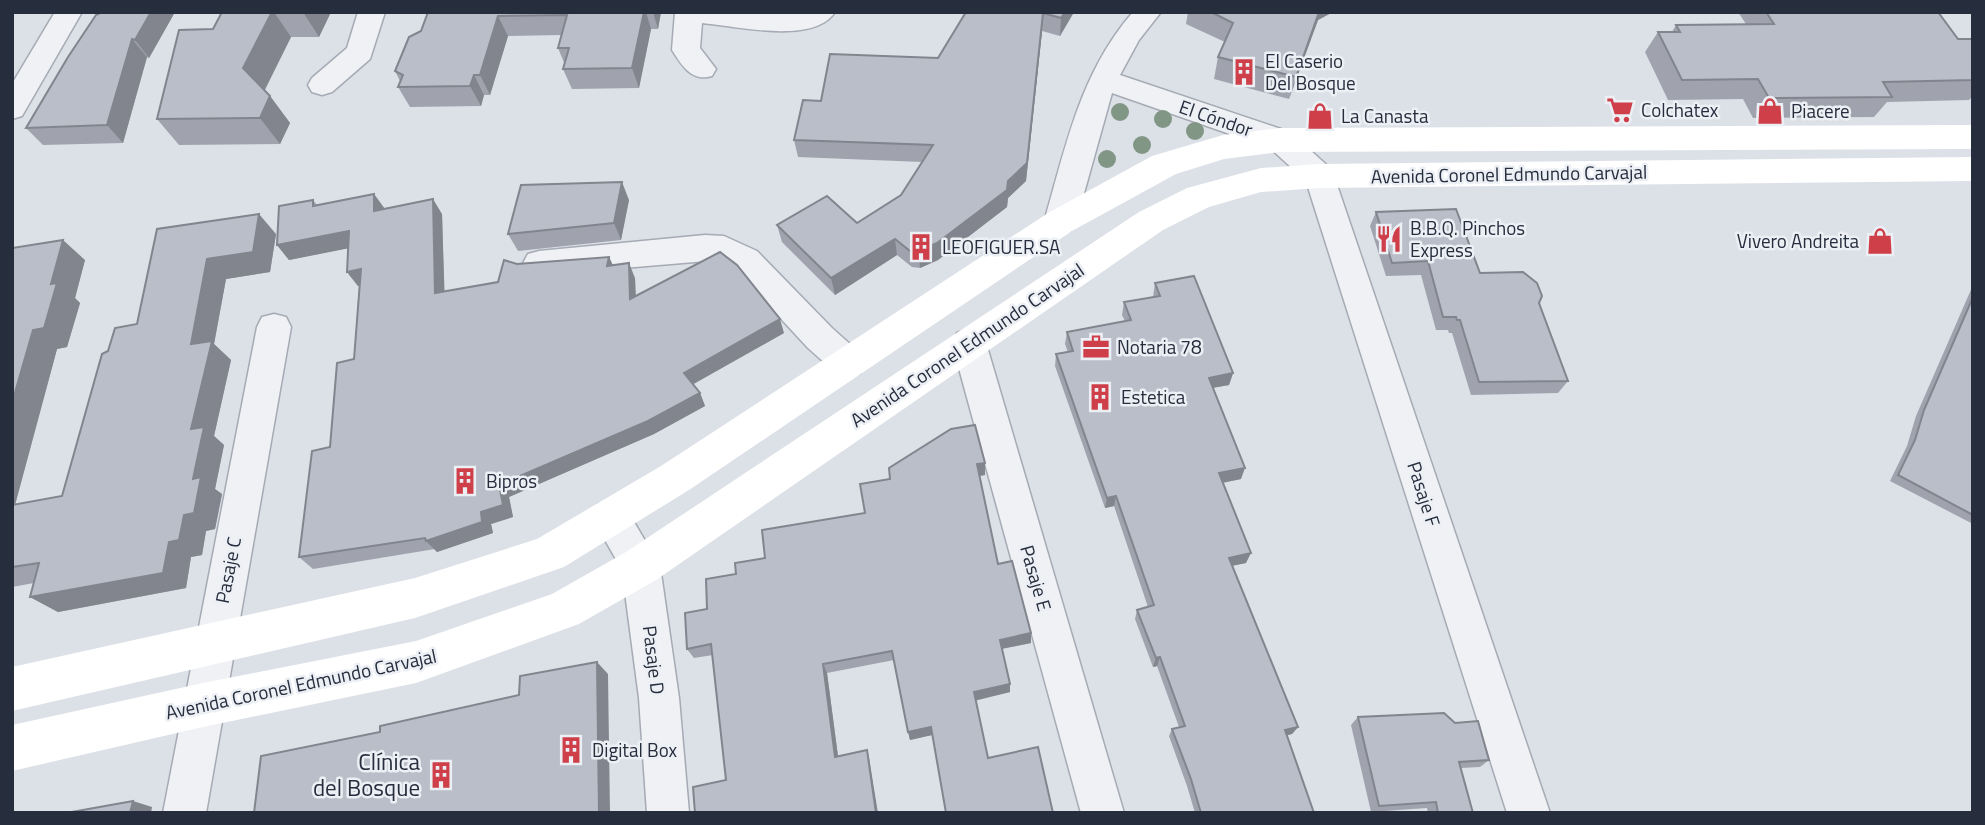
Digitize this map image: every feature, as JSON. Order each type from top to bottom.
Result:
[{"type":"main road","name":"Avenida Coronel Edmundo Carvajal","points":[[12,689],[415,598],[549,554],[675,478],[1060,222],[1164,165],[1223,147],[1280,140],[1973,137]]},
{"type":"main road","name":"Avenida Coronel Edmundo Carvajal","points":[[12,748],[203,705],[416,663],[564,610],[641,566],[1151,220],[1199,197],[1261,180],[1319,176],[1973,169]]},
{"type":"street","points":[[12,109],[69,12]]},
{"type":"street","points":[[321,85],[360,52],[372,12]]},
{"type":"street","points":[[702,69],[686,50],[689,13],[800,23],[810,21],[822,12]]},
{"type":"street","points":[[1060,222],[1102,79],[1135,25],[1148,12]]},
{"type":"street","name":"El Cóndor","points":[[1102,79],[1280,140],[1319,176]]},
{"type":"street","name":"Pasaje F","points":[[1319,176],[1529,813]]},
{"type":"street","points":[[525,264],[705,247],[724,248],[746,260],[848,363]]},
{"type":"street","name":"Pasaje C","points":[[184,813],[274,327]]},
{"type":"street","name":"Pasaje E","points":[[969,343],[1103,813]]},
{"type":"street","name":"Pasaje D","points":[[611,517],[641,566],[659,698],[668,813]]},
{"type":"building","points":[[102,12],[151,12],[135,40],[132,39],[107,125],[26,128],[68,57],[96,15]]},
{"type":"building","points":[[222,12],[272,12],[243,68],[270,96],[260,118],[157,119],[179,30],[213,29]]},
{"type":"building","points":[[428,12],[644,12],[632,68],[563,69],[569,48],[558,48],[567,15],[498,16],[480,75],[474,75],[470,86],[398,87],[403,75],[395,71],[409,37],[421,31]]},
{"type":"building","points":[[966,12],[1065,12],[1061,18],[1043,13],[1027,163],[1008,181],[1007,190],[937,243],[919,251],[910,251],[895,239],[831,278],[777,225],[827,196],[857,223],[901,195],[933,145],[794,140],[803,100],[821,101],[830,54],[938,58]]},
{"type":"building","points":[[1211,12],[1319,12],[1296,77],[1218,57],[1233,23]]},
{"type":"building","points":[[1766,12],[1938,12],[1958,39],[1973,39],[1973,80],[1883,82],[1892,97],[1769,98],[1758,79],[1682,80],[1658,32],[1680,32],[1676,25],[1774,24]]},
{"type":"building","points":[[622,182],[614,223],[508,234],[521,185]]},
{"type":"building","points":[[374,194],[374,211],[433,199],[435,293],[498,282],[504,260],[517,264],[609,257],[607,266],[629,263],[630,299],[720,252],[737,265],[780,319],[684,373],[700,393],[648,421],[499,485],[503,505],[481,512],[482,522],[426,541],[425,538],[299,557],[312,451],[330,447],[337,363],[354,359],[361,269],[347,272],[349,231],[277,245],[279,206],[313,200],[313,206]]},
{"type":"building","points":[[1456,209],[1480,273],[1523,272],[1537,283],[1542,296],[1539,303],[1568,381],[1479,382],[1460,320],[1456,317],[1443,317],[1428,261],[1392,263],[1376,212]]},
{"type":"building","points":[[259,214],[253,252],[207,259],[191,344],[212,341],[191,429],[204,427],[193,479],[201,477],[194,513],[184,515],[179,540],[169,542],[163,573],[30,597],[39,563],[12,567],[12,505],[62,496],[102,354],[108,351],[115,328],[137,324],[157,229]]},
{"type":"building","points":[[63,240],[51,284],[57,283],[44,328],[33,330],[12,403],[12,248]]},
{"type":"building","points":[[1194,276],[1233,373],[1209,378],[1245,468],[1219,473],[1251,553],[1229,558],[1298,727],[1285,730],[1314,813],[1201,813],[1172,729],[1185,726],[1160,657],[1156,658],[1137,610],[1154,605],[1116,496],[1107,498],[1056,354],[1073,351],[1067,332],[1131,320],[1124,302],[1160,296],[1155,283]]},
{"type":"building","points":[[1973,297],[1973,515],[1898,475]]},
{"type":"building","points":[[975,425],[985,463],[977,464],[998,564],[1012,561],[1031,633],[1000,640],[1010,684],[974,692],[988,758],[1038,747],[1053,813],[946,813],[931,727],[908,732],[892,651],[823,664],[835,757],[867,750],[876,813],[695,813],[693,787],[726,780],[711,644],[687,649],[685,613],[707,609],[706,579],[736,574],[735,563],[765,558],[762,530],[865,513],[860,484],[890,479],[889,468],[951,429]]},
{"type":"building","points":[[597,662],[599,813],[254,813],[261,756],[380,732],[380,726],[519,695],[520,676]]},
{"type":"building","points":[[1444,713],[1455,723],[1478,721],[1489,760],[1459,762],[1473,813],[1438,813],[1436,802],[1379,806],[1358,717]]},
{"type":"building","points":[[133,801],[130,813],[66,813]]},
{"type":"place","name":"El Caserio Del Bosque","points":[[1244,72]]},
{"type":"place","name":"Colchatex","points":[[1620,110]]},
{"type":"place","name":"Piacere","points":[[1770,111]]},
{"type":"place","name":"La Canasta","points":[[1320,116]]},
{"type":"place","name":"B.B.Q. Pinchos Express","points":[[1389,239]]},
{"type":"place","name":"Vivero Andreita","points":[[1880,241]]},
{"type":"place","name":"LEOFIGUER.SA","points":[[921,247]]},
{"type":"place","name":"Notaria 78","points":[[1096,347]]},
{"type":"place","name":"Estetica","points":[[1100,397]]},
{"type":"place","name":"Bipros","points":[[465,481]]},
{"type":"place","name":"Digital Box","points":[[571,750]]},
{"type":"place","name":"Clínica del Bosque","points":[[441,775]]}]
